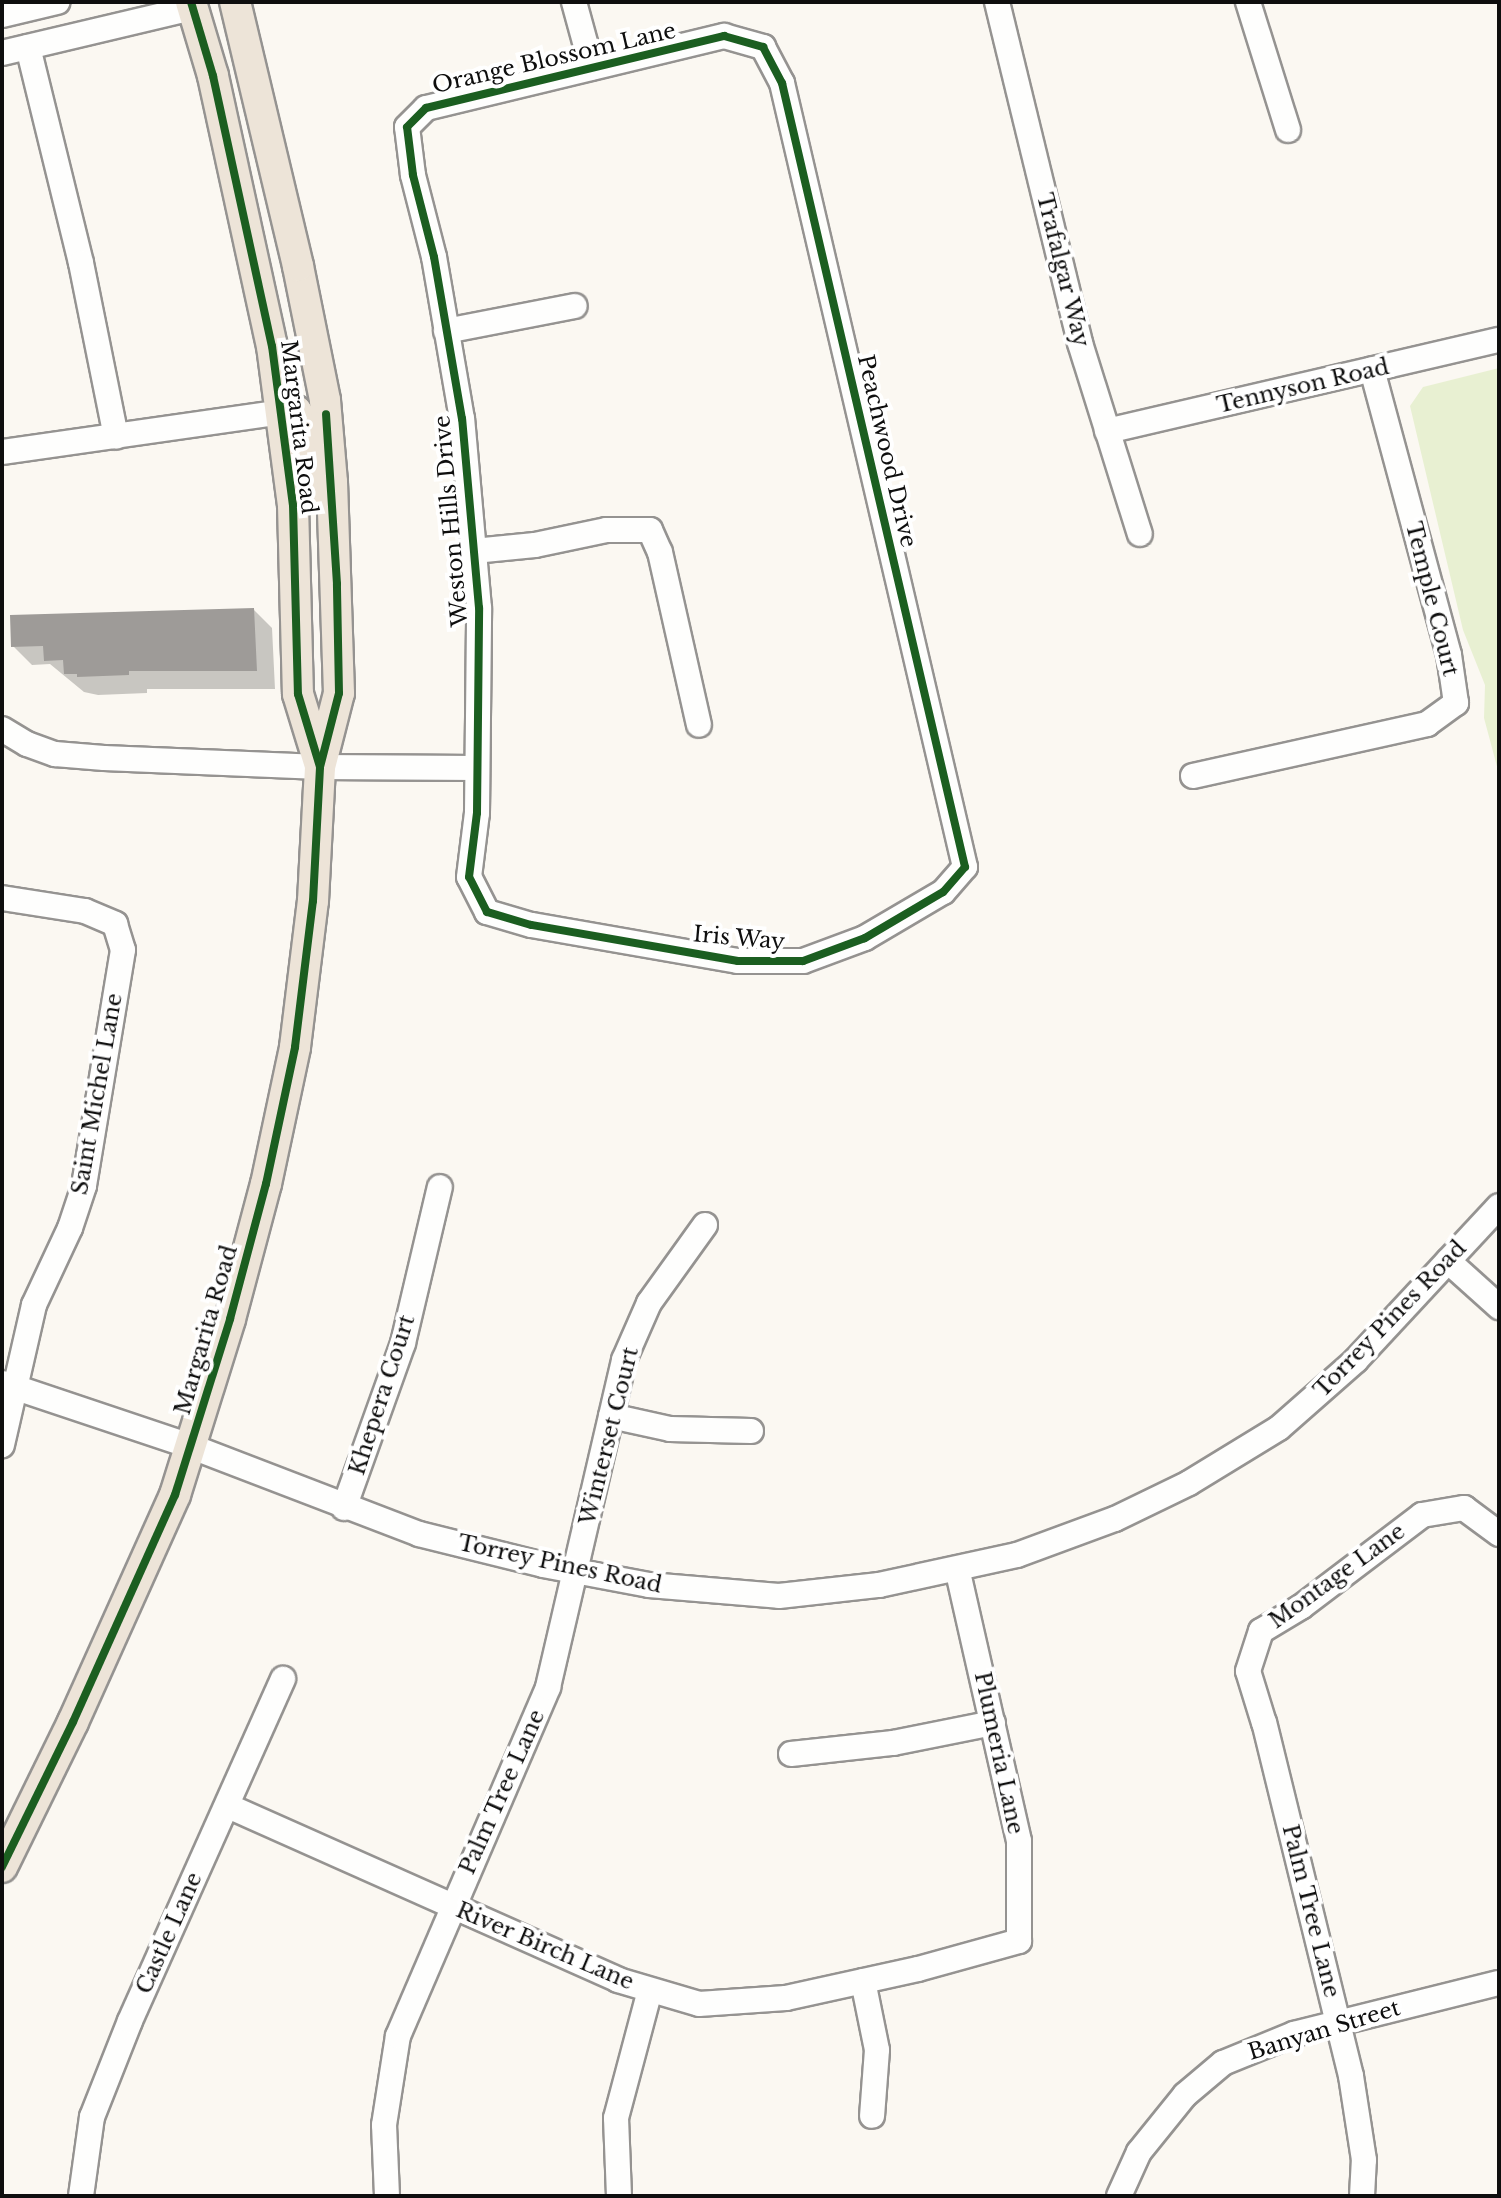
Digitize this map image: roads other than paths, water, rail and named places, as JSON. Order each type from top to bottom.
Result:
[{"type":"main road","points":[[192,5],[242,3]]},
{"type":"main road","name":"Margarita Road","points":[[2,1867],[73,1722],[156,1537],[190,1446],[230,1319],[266,1184],[295,1047],[313,901],[320,767],[339,693],[335,546],[325,400],[242,3]]},
{"type":"main road","name":"Margarita Road","points":[[192,5],[213,76],[282,412],[293,505],[298,694],[320,767]]},
{"type":"main road","points":[[282,412],[296,411],[304,423],[319,534],[327,545],[335,546]]},
{"type":"street","points":[[2,15],[57,2]]},
{"type":"street","points":[[574,2],[592,68]]},
{"type":"street","name":"Trafalgar Way","points":[[997,2],[1080,343],[1140,534]]},
{"type":"street","points":[[1248,2],[1288,130]]},
{"type":"street","points":[[2,53],[192,5]]},
{"type":"street","name":"Orange Blossom Lane","points":[[407,127],[426,108],[724,36],[763,47]]},
{"type":"street","points":[[28,47],[81,263],[116,437]]},
{"type":"street","name":"Peachwood Drive","points":[[763,47],[782,83],[965,867]]},
{"type":"street","name":"Weston Hills Drive","points":[[407,127],[413,175],[434,257],[462,419],[479,608],[477,813],[469,877],[487,912]]},
{"type":"street","points":[[446,331],[575,306]]},
{"type":"street","name":"Tennyson Road","points":[[1107,431],[1499,340]]},
{"type":"street","name":"Temple Court","points":[[1193,776],[1427,724],[1456,703],[1449,655],[1372,369]]},
{"type":"street","points":[[2,452],[282,412]]},
{"type":"street","points":[[474,551],[535,545],[606,530],[650,530],[660,552],[699,725]]},
{"type":"street","points":[[2,729],[27,744],[55,754],[320,767],[477,768]]},
{"type":"street","name":"Iris Way","points":[[487,912],[531,925],[738,961],[803,961],[865,938],[943,892],[965,867]]},
{"type":"street","name":"Saint Michel Lane","points":[[2,898],[85,911],[115,924],[123,950],[84,1186],[70,1228],[34,1305],[9,1384],[2,1445]]},
{"type":"street","name":"Khepera Court","points":[[344,1508],[403,1343],[440,1187]]},
{"type":"street","name":"Torrey Pines Road","points":[[9,1384],[190,1446],[344,1508],[419,1534],[575,1571],[649,1585],[779,1596],[879,1585],[1017,1555],[1115,1519],[1189,1483],[1279,1428],[1356,1360],[1499,1206]]},
{"type":"street","name":"Winterset Court","points":[[575,1571],[624,1360],[649,1303],[705,1225]]},
{"type":"street","points":[[1448,1261],[1499,1307]]},
{"type":"street","points":[[611,1416],[670,1429],[751,1431]]},
{"type":"street","name":"Montage Lane","points":[[1261,1631],[1301,1607],[1422,1515],[1464,1508],[1499,1534]]},
{"type":"street","name":"Plumeria Lane","points":[[957,1569],[1019,1841],[1019,1941]]},
{"type":"street","name":"Palm Tree Lane","points":[[387,2196],[384,2125],[398,2036],[548,1687],[575,1571]]},
{"type":"street","name":"Palm Tree Lane","points":[[1261,1631],[1248,1671],[1264,1723],[1338,2022],[1364,2160],[1362,2196]]},
{"type":"street","name":"Castle Lane","points":[[81,2196],[92,2117],[130,2021],[283,1679]]},
{"type":"street","points":[[791,1754],[893,1743],[993,1723]]},
{"type":"street","name":"River Birch Lane","points":[[228,1806],[618,1980],[699,2004],[786,1998],[1019,1941]]},
{"type":"street","points":[[863,1981],[877,2050],[872,2116]]},
{"type":"street","name":"Banyan Street","points":[[1119,2196],[1139,2152],[1185,2095],[1223,2063],[1294,2034],[1499,1983]]},
{"type":"street","points":[[619,2196],[616,2118],[650,1990]]}]
